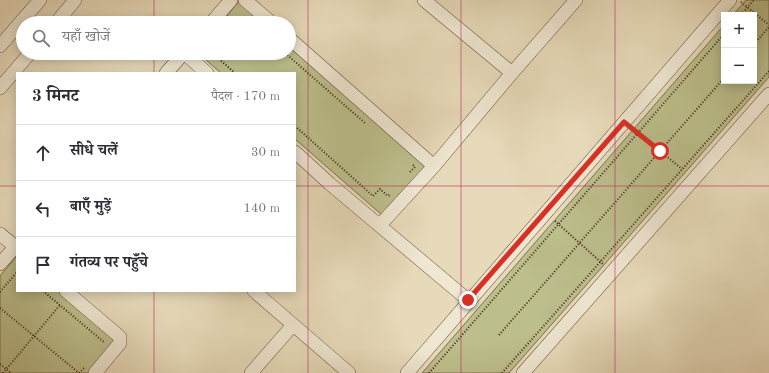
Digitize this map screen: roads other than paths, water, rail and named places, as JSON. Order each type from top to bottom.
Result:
[{"type":"street","points":[[26,16],[40,0]]},
{"type":"street","points":[[62,16],[75,0]]},
{"type":"street","points":[[217,16],[231,0]]},
{"type":"street","points":[[245,0],[264,16]]},
{"type":"street","points":[[424,0],[512,73]]},
{"type":"street","points":[[380,225],[434,166],[576,0]]},
{"type":"street","points":[[407,373],[468,300],[730,0]]},
{"type":"street","points":[[0,46],[16,28]]},
{"type":"street","points":[[296,44],[434,166]]},
{"type":"street","points":[[18,72],[26,60]]},
{"type":"street","points":[[167,72],[178,60]]},
{"type":"street","points":[[192,60],[206,72]]},
{"type":"street","points":[[0,88],[14,78]]},
{"type":"street","points":[[523,373],[769,94]]},
{"type":"street","points":[[296,153],[330,184],[468,300]]},
{"type":"street","points":[[0,234],[16,248],[0,264]]},
{"type":"street","points":[[67,292],[120,337],[120,343],[90,370]]},
{"type":"street","points":[[255,292],[349,373]]},
{"type":"street","points":[[251,373],[293,325]]}]
